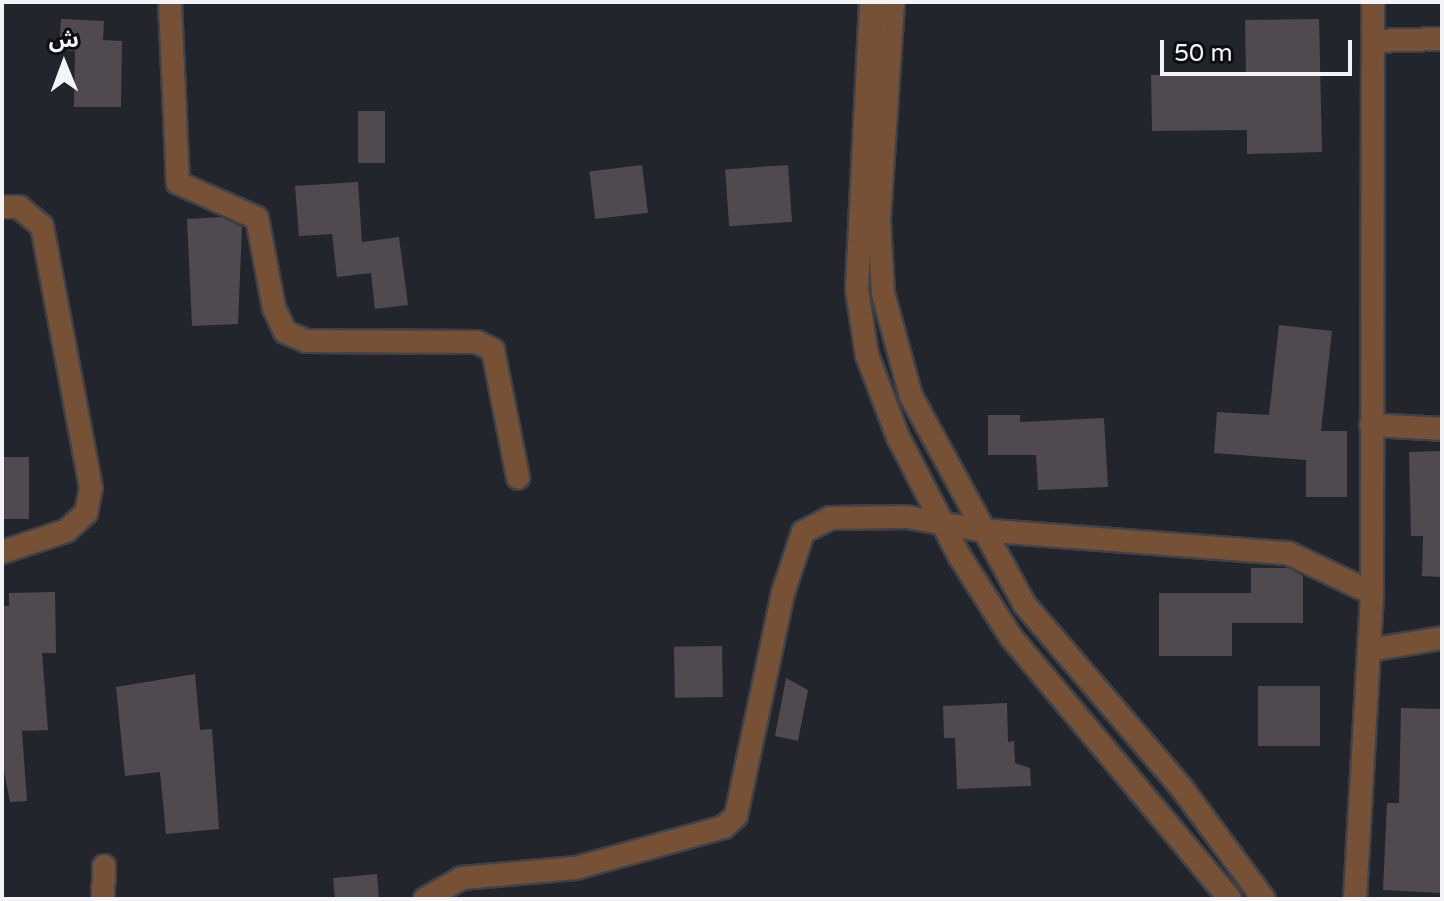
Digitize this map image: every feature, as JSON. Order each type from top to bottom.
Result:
[{"type":"street","points":[[170,2],[178,183],[257,218],[274,308],[285,332],[306,341],[477,342],[493,350],[518,478]]},
{"type":"street","points":[[871,2],[857,290],[880,391],[942,524],[1011,637],[1230,899]]},
{"type":"street","points":[[893,2],[882,133],[883,293],[911,396],[980,530],[1025,605],[1181,787],[1264,899]]},
{"type":"street","points":[[1355,899],[1372,593],[1373,2]]},
{"type":"street","points":[[1373,41],[1442,39]]},
{"type":"street","points":[[2,207],[19,207],[42,226],[91,488],[86,513],[66,531],[2,552]]},
{"type":"street","points":[[1371,425],[1442,429]]},
{"type":"street","points":[[425,899],[462,878],[576,868],[724,827],[742,805],[783,593],[803,532],[847,517],[1288,553],[1372,593]]},
{"type":"street","points":[[1369,650],[1442,638]]},
{"type":"street","points":[[103,899],[104,866]]},
{"type":"building","points":[[61,19],[104,21],[103,40],[122,41],[121,107],[74,107],[75,51],[59,50]]},
{"type":"building","points":[[1319,19],[1322,152],[1247,154],[1247,130],[1152,131],[1151,75],[1246,74],[1245,20]]},
{"type":"building","points":[[358,111],[385,111],[385,163],[358,163]]},
{"type":"building","points":[[642,165],[648,213],[595,219],[589,171]]},
{"type":"building","points":[[788,165],[792,222],[729,226],[725,169]]},
{"type":"building","points":[[358,182],[362,242],[399,237],[408,305],[375,309],[371,273],[337,277],[332,234],[299,236],[295,186]]},
{"type":"building","points":[[221,217],[242,227],[238,324],[192,326],[187,219]]},
{"type":"building","points":[[1279,325],[1332,331],[1321,431],[1347,431],[1347,497],[1306,497],[1306,460],[1214,453],[1217,412],[1269,415]]},
{"type":"building","points":[[988,415],[1020,415],[1020,422],[1104,418],[1108,487],[1038,490],[1036,455],[988,455]]},
{"type":"building","points":[[1442,451],[1442,577],[1422,576],[1423,536],[1411,536],[1409,452]]},
{"type":"building","points":[[2,457],[29,457],[29,519],[2,519]]},
{"type":"building","points":[[1251,568],[1288,568],[1303,576],[1303,623],[1232,623],[1232,656],[1159,656],[1159,593],[1251,593]]},
{"type":"building","points":[[55,592],[56,653],[42,653],[48,730],[22,731],[27,801],[10,802],[2,761],[2,606],[9,606],[9,593]]},
{"type":"building","points":[[722,646],[723,697],[675,698],[674,647]]},
{"type":"building","points":[[195,674],[200,730],[212,729],[219,829],[166,834],[160,772],[125,776],[116,687]]},
{"type":"building","points":[[786,678],[808,690],[798,741],[775,736]]},
{"type":"building","points":[[1258,686],[1320,686],[1320,746],[1258,746]]},
{"type":"building","points":[[1007,703],[1008,742],[1014,741],[1015,763],[1030,768],[1031,786],[957,789],[955,738],[944,738],[943,706]]},
{"type":"building","points":[[1401,708],[1442,709],[1442,893],[1383,890],[1387,803],[1399,803]]},
{"type":"building","points":[[377,874],[379,899],[335,899],[333,878]]}]
